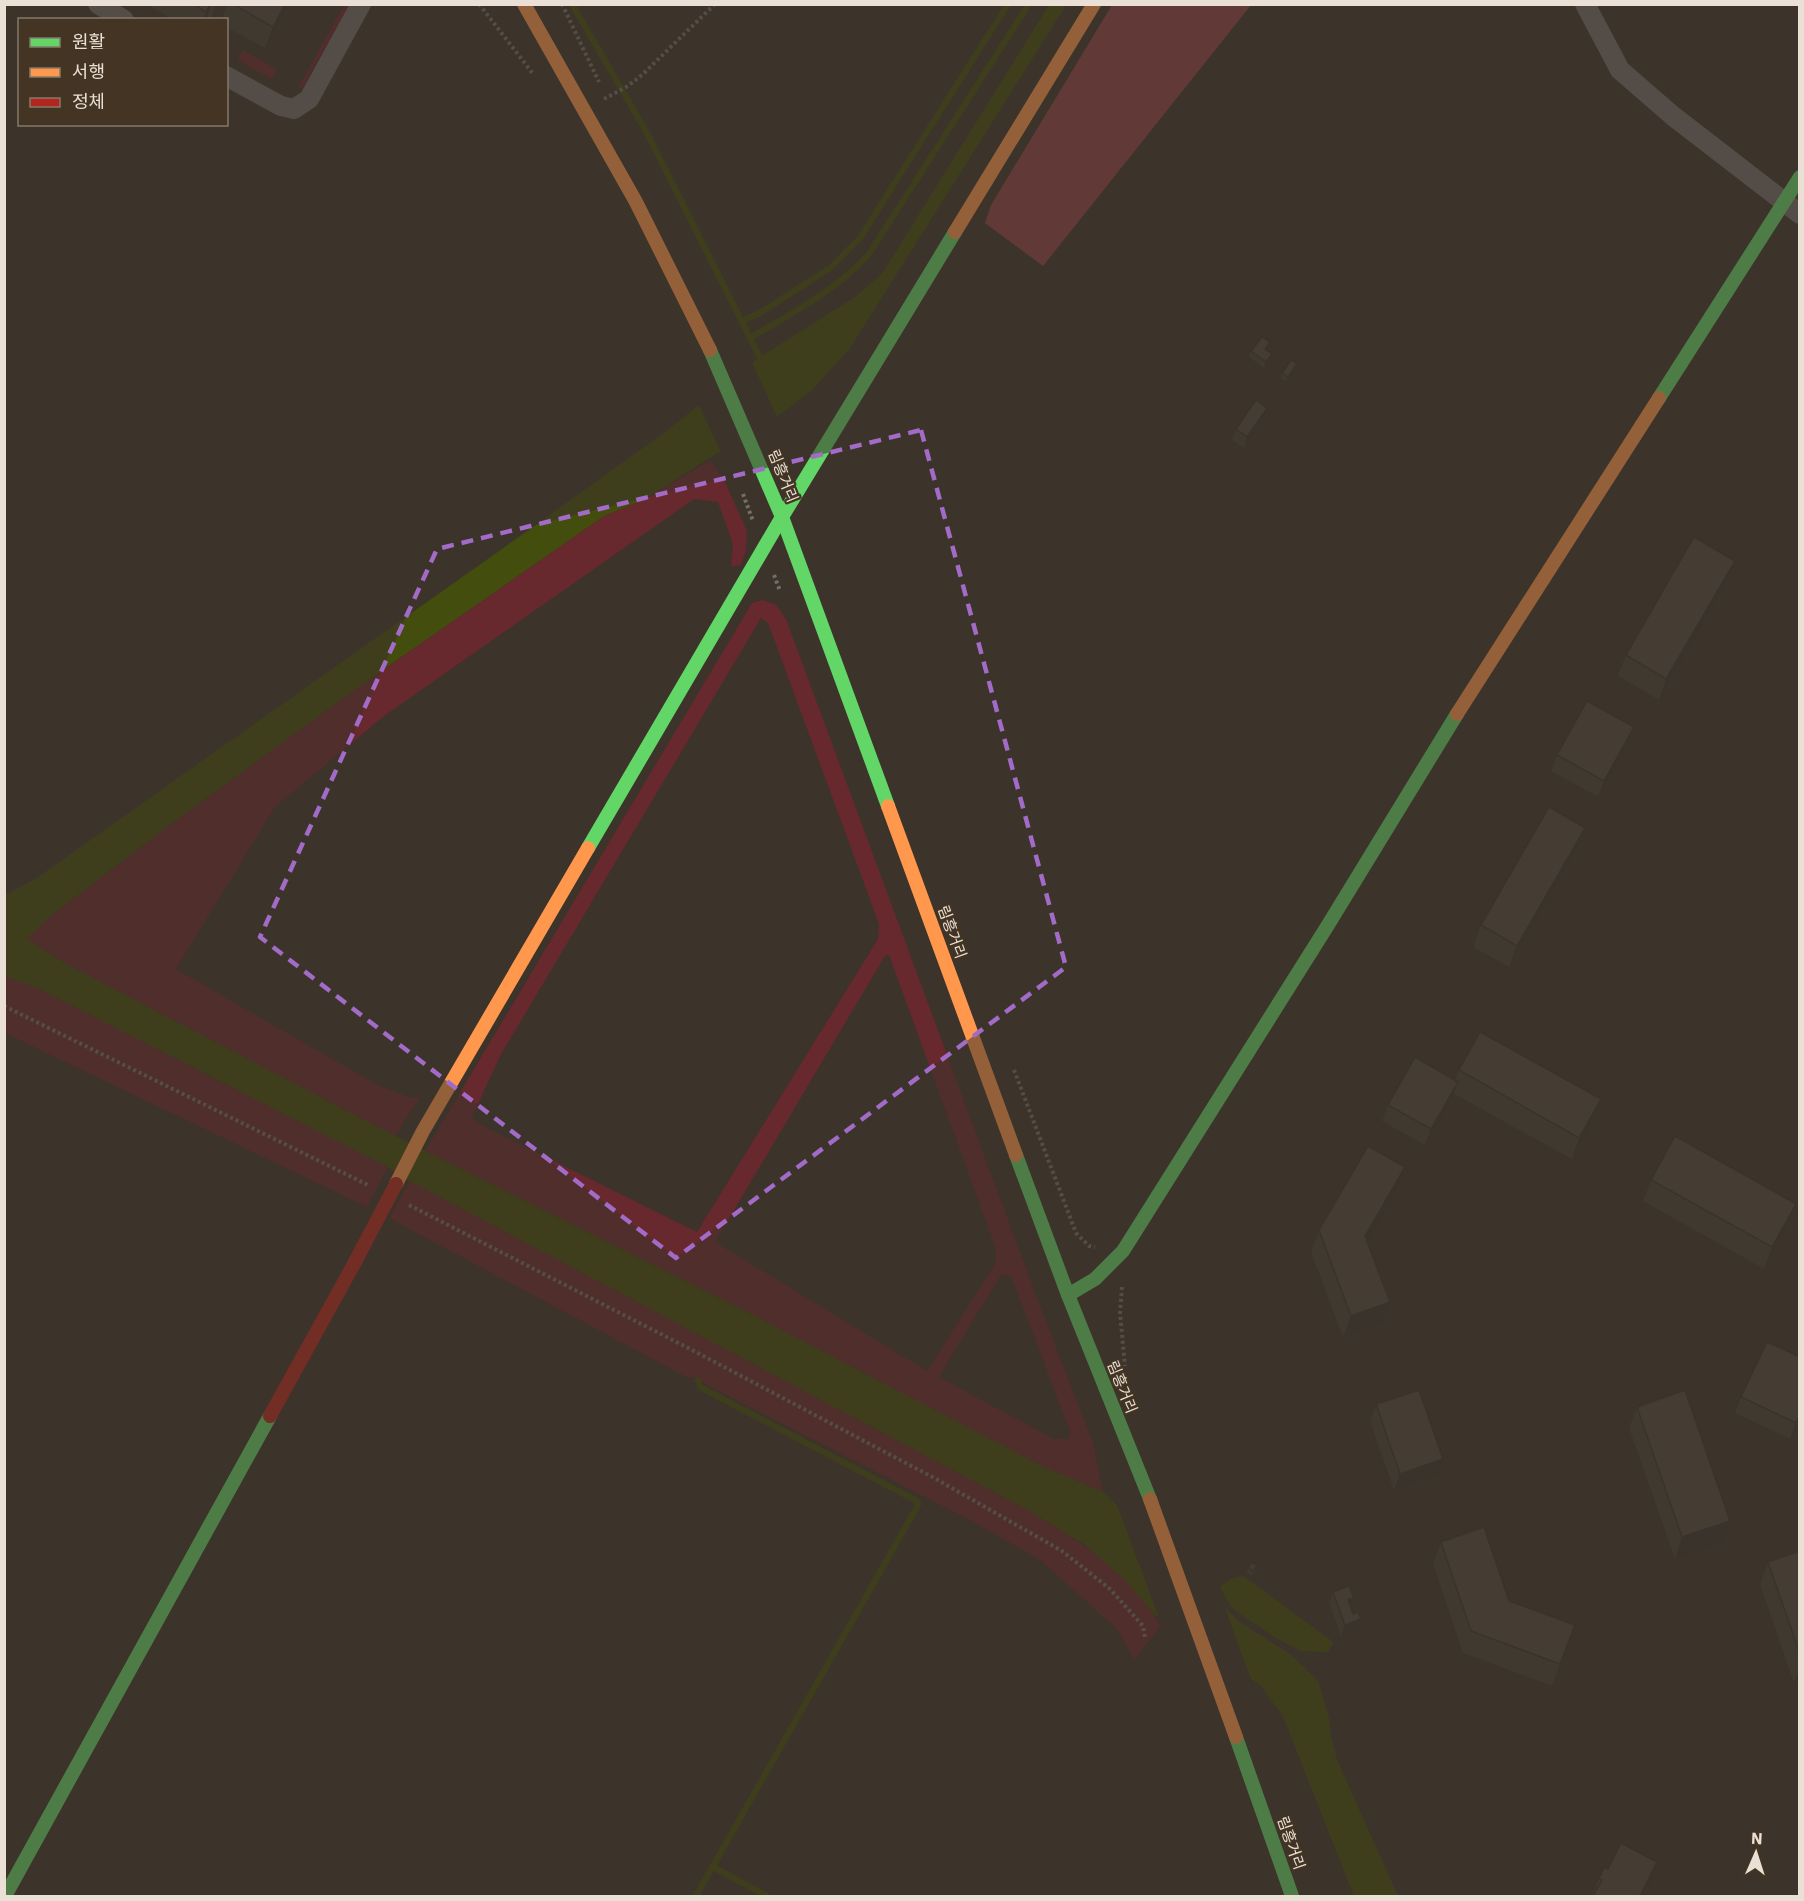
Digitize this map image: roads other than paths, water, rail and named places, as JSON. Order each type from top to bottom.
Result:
[{"type":"street","points":[[98,4],[121,18]]},
{"type":"street","points":[[228,77],[281,106],[294,109],[309,99],[361,4]]},
{"type":"street","name":"림흥거리","points":[[524,4],[636,202],[718,366],[754,447],[782,517],[1068,1295],[1147,1492],[1292,1896]]},
{"type":"street","points":[[5,1896],[349,1272],[423,1131],[782,517],[1094,4]]},
{"type":"street","points":[[1585,4],[1620,70],[1673,116],[1792,208]]},
{"type":"street","points":[[1068,1295],[1095,1279],[1123,1251],[1328,925],[1471,691],[1792,208],[1800,177]]},
{"type":"waterway","points":[[572,4],[647,133],[763,364]]},
{"type":"waterway","points":[[742,321],[760,313],[830,268],[860,238],[1008,4]]},
{"type":"waterway","points":[[750,338],[828,290],[869,254],[1029,4]]},
{"type":"waterway","points":[[696,1896],[918,1505],[917,1501],[700,1387],[698,1380]]},
{"type":"waterway","points":[[713,1867],[767,1896]]}]
